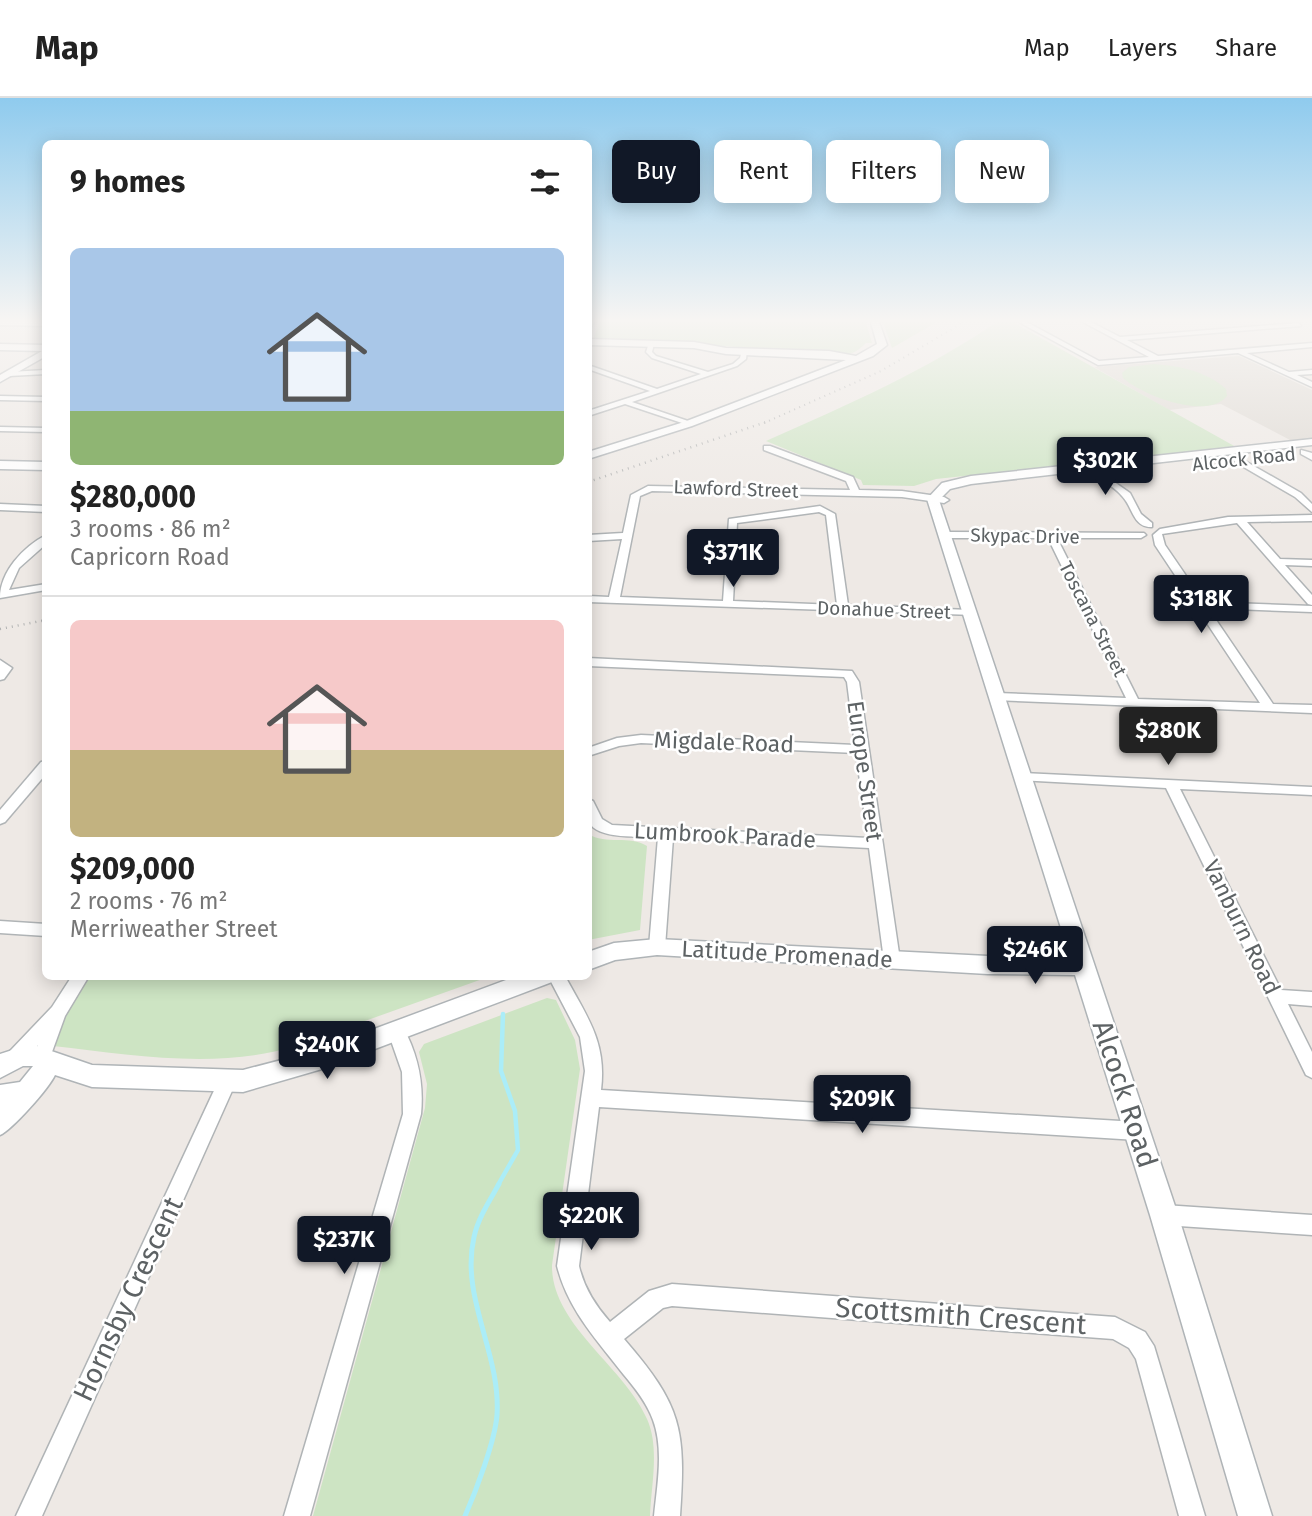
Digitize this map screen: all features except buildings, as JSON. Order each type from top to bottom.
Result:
[{"type":"street","points":[[640,385],[657,391]]},
{"type":"street","points":[[592,413],[674,385]]},
{"type":"street","points":[[592,456],[688,424],[788,385]]},
{"type":"street","points":[[0,398],[42,399]]},
{"type":"street","points":[[626,402],[688,424]]},
{"type":"street","points":[[592,406],[603,410]]},
{"type":"street","points":[[0,429],[42,430]]},
{"type":"street","points":[[767,449],[852,480],[856,493]]},
{"type":"street","name":"Alcock Road","points":[[940,512],[955,493],[972,489],[1310,451]]},
{"type":"street","name":"Alcock Road","points":[[1255,1516],[1164,1215],[940,512],[946,486],[957,483],[1087,467],[1310,451]]},
{"type":"street","points":[[1238,460],[1298,495],[1312,509]]},
{"type":"street","points":[[0,465],[42,466]]},
{"type":"street","points":[[1087,467],[1127,495],[1137,528],[1156,533],[1178,527],[1239,519],[1312,518]]},
{"type":"street","name":"Lawford Street","points":[[614,600],[637,494],[656,487],[856,493],[940,512]]},
{"type":"street","points":[[0,507],[42,509]]},
{"type":"street","points":[[729,604],[732,521],[825,510],[830,517],[843,608]]},
{"type":"street","name":"Skypac Drive","points":[[940,512],[1052,537],[1105,537],[1137,528],[1156,533]]},
{"type":"street","points":[[1239,519],[1312,601]]},
{"type":"street","points":[[1156,533],[1269,707]]},
{"type":"street","points":[[592,538],[628,536]]},
{"type":"street","name":"Toscana Street","points":[[1052,537],[1134,702]]},
{"type":"street","points":[[1,595],[14,567],[42,542]]},
{"type":"street","points":[[1280,562],[1312,563]]},
{"type":"street","points":[[1,595],[42,588]]},
{"type":"street","name":"Donahue Street","points":[[592,599],[970,613]]},
{"type":"street","points":[[1201,606],[1312,610]]},
{"type":"street","name":"Europe Street","points":[[592,662],[842,672],[853,682],[892,960]]},
{"type":"street","points":[[998,697],[1312,709]]},
{"type":"street","name":"Migdale Road","points":[[592,751],[617,742],[641,739],[862,748]]},
{"type":"street","points":[[0,819],[42,770]]},
{"type":"street","points":[[1023,777],[1312,791]]},
{"type":"street","name":"Vanburn Road","points":[[1171,785],[1312,1070]]},
{"type":"street","name":"Lumbrook Parade","points":[[592,813],[596,822],[604,828],[876,842]]},
{"type":"street","points":[[657,947],[666,832]]},
{"type":"street","points":[[0,927],[42,930]]},
{"type":"street","name":"Latitude Promenade","points":[[592,960],[614,952],[657,947],[988,965],[1037,976],[1085,972]]},
{"type":"street","points":[[0,1123],[20,1091],[44,1074],[43,1059],[58,1013],[79,980]]},
{"type":"street","points":[[20,1091],[92,1076],[227,1082],[282,1072],[534,980]]},
{"type":"street","points":[[558,980],[589,1037],[594,1071],[568,1266],[569,1279],[582,1305],[610,1336],[643,1380],[665,1419],[670,1461],[667,1516]]},
{"type":"street","points":[[1276,997],[1312,999]]},
{"type":"street","points":[[6,1062],[58,1013]]},
{"type":"street","points":[[297,1516],[412,1115],[412,1072],[406,1048],[397,1032]]},
{"type":"street","points":[[6,1062],[30,1054],[92,1076]]},
{"type":"street","name":"Hornsby Crescent","points":[[29,1516],[227,1082]]},
{"type":"street","points":[[590,1098],[1137,1131]]},
{"type":"street","points":[[1164,1215],[1312,1225]]},
{"type":"street","name":"Scottsmith Crescent","points":[[610,1336],[657,1299],[672,1295],[1115,1328],[1137,1340],[1146,1354],[1192,1516]]},
{"type":"shaded area","points":[[1126,385],[1302,385],[1312,390],[1312,439],[1292,441],[1221,404],[1169,410]]},
{"type":"green space","points":[[887,385],[1125,385],[1236,447],[936,479],[914,486],[863,485],[861,480],[766,441]]},
{"type":"green space","points":[[1132,385],[1221,385],[1226,389],[1227,396],[1218,403],[1190,406],[1144,392]]},
{"type":"green space","points":[[592,836],[633,841],[647,846],[640,930],[592,939]]},
{"type":"green space","points":[[87,980],[480,980],[295,1046],[236,1057],[175,1058],[53,1046],[68,1011]]},
{"type":"green space","points":[[547,998],[556,1000],[575,1040],[580,1069],[552,1265],[555,1287],[563,1307],[576,1326],[623,1381],[647,1419],[654,1455],[650,1516],[313,1516],[425,1108],[427,1084],[419,1052],[424,1044]]},
{"type":"waterway","points":[[498,1185],[518,1150],[515,1111],[501,1071],[503,1014]]},
{"type":"waterway","points":[[465,1516],[496,1426],[497,1392],[476,1304],[471,1260],[478,1223],[499,1184]]},
{"type":"railway","points":[[767,422],[849,385]]},
{"type":"railway","points":[[592,481],[767,422]]},
{"type":"railway","points":[[0,629],[42,621]]}]
